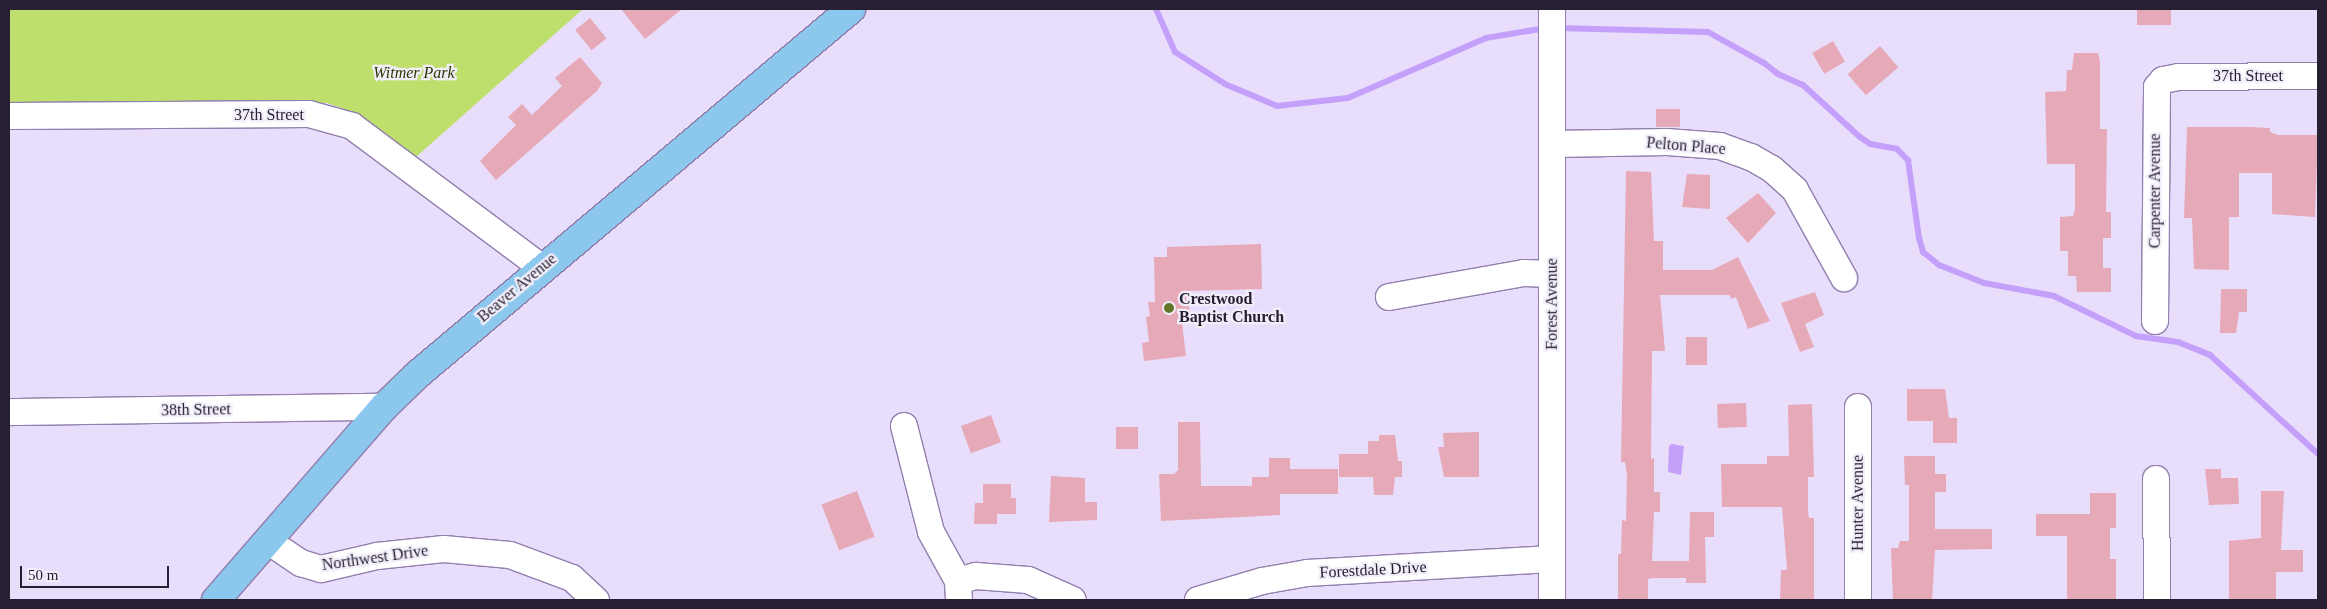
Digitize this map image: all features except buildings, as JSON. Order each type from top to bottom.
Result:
[{"type":"main road","name":"Beaver Avenue","points":[[216,600],[384,407],[541,267],[851,9]]},
{"type":"street","name":"Forest Avenue","points":[[1552,9],[1552,600]]},
{"type":"street","name":"37th Street","points":[[2178,77],[2318,76]]},
{"type":"street","name":"Carpenter Avenue","points":[[2155,321],[2154,98],[2163,80],[2178,77]]},
{"type":"street","name":"37th Street","points":[[9,116],[309,114],[352,126],[541,267]]},
{"type":"street","name":"Pelton Place","points":[[1553,144],[1667,142],[1720,146],[1751,157],[1772,169],[1795,190],[1844,278]]},
{"type":"street","points":[[1389,297],[1524,273],[1552,274]]},
{"type":"street","name":"Hunter Avenue","points":[[1858,406],[1858,600]]},
{"type":"street","name":"38th Street","points":[[9,412],[384,407]]},
{"type":"street","points":[[904,426],[931,532],[958,590],[976,576],[1028,580],[1073,600]]},
{"type":"street","points":[[2156,480],[2157,600]]},
{"type":"street","name":"Northwest Drive","points":[[268,541],[301,563],[321,568],[377,556],[444,549],[510,555],[550,566],[572,578],[596,600]]},
{"type":"street","name":"Forestdale Drive","points":[[1198,600],[1262,581],[1307,574],[1552,559]]},
{"type":"green space","name":"Witmer Park","points":[[9,9],[583,9],[416,157],[361,115],[327,103],[9,105]]},
{"type":"shaded area","points":[[1672,444],[1684,446],[1681,475],[1668,472],[1669,446]]},
{"type":"waterway","points":[[1156,9],[1175,52],[1225,84],[1277,106],[1348,98],[1486,38],[1546,28]]},
{"type":"waterway","points":[[1559,28],[1708,32],[1764,63],[1778,74],[1803,85],[1870,144],[1897,149],[1908,160],[1919,238],[1923,252],[1939,265],[1984,283],[2054,296],[2136,336],[2178,342],[2210,355],[2318,454]]},
{"type":"place","name":"Crestwood Baptist Church","points":[[1169,308]]}]
